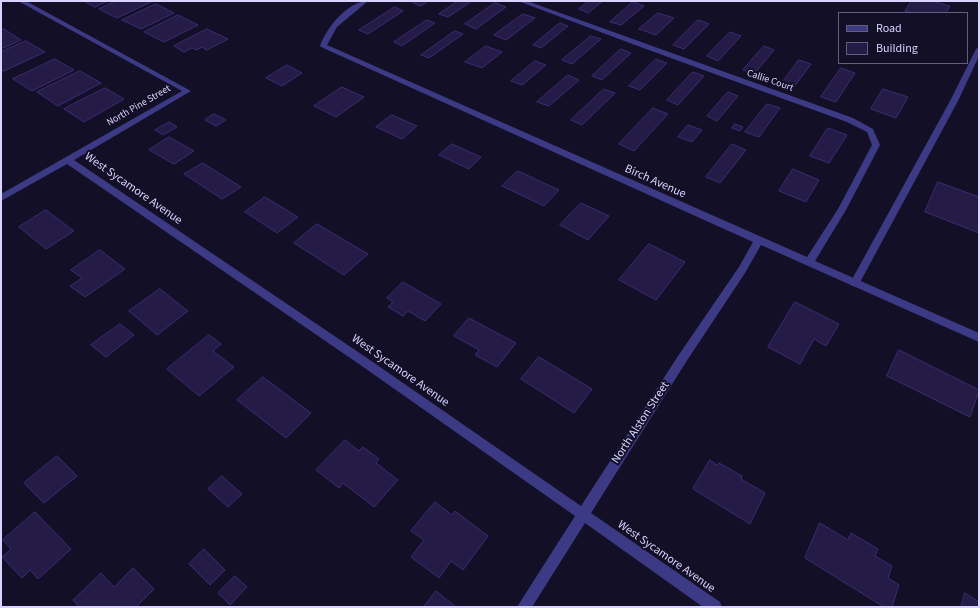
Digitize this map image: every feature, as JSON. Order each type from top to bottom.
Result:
[{"type":"street","name":"North Pine Street","points":[[1,198],[187,91],[21,1]]},
{"type":"street","name":"Birch Avenue","points":[[365,1],[335,24],[326,36],[323,46],[662,199],[759,240],[979,338]]},
{"type":"street","name":"Callie Court","points":[[521,1],[850,120],[870,131],[876,145],[842,210],[809,262]]},
{"type":"street","points":[[855,283],[954,101],[979,49]]},
{"type":"street","name":"West Sycamore Avenue","points":[[68,160],[363,361],[715,607]]},
{"type":"street","name":"North Alston Street","points":[[524,607],[682,359],[742,270],[759,240]]},
{"type":"building","points":[[84,1],[108,1],[95,7]]},
{"type":"building","points":[[116,1],[151,2],[117,18],[99,9]]},
{"type":"building","points":[[415,1],[428,1],[421,6],[413,3]]},
{"type":"building","points":[[458,1],[472,1],[448,17],[439,14]]},
{"type":"building","points":[[589,1],[603,1],[588,13],[579,9]]},
{"type":"building","points":[[912,1],[931,1],[950,6],[947,12],[905,11]]},
{"type":"building","points":[[633,2],[644,6],[621,25],[610,22]]},
{"type":"building","points":[[495,3],[506,7],[476,29],[465,24]]},
{"type":"building","points":[[156,4],[174,13],[141,29],[122,20]]},
{"type":"building","points":[[395,7],[403,11],[368,34],[359,30]]},
{"type":"building","points":[[658,13],[674,18],[656,35],[639,29]]},
{"type":"building","points":[[523,14],[535,18],[506,40],[494,35]]},
{"type":"building","points":[[178,15],[198,25],[164,42],[144,32]]},
{"type":"building","points":[[427,20],[435,23],[402,46],[394,42]]},
{"type":"building","points":[[698,20],[709,24],[684,49],[673,45]]},
{"type":"building","points":[[560,23],[568,26],[541,48],[533,45]]},
{"type":"building","points":[[4,29],[21,40],[1,49],[1,31]]},
{"type":"building","points":[[207,29],[228,39],[207,50],[202,47],[197,50],[192,48],[184,52],[174,46]]},
{"type":"building","points":[[455,31],[463,34],[429,58],[421,55]]},
{"type":"building","points":[[730,32],[741,36],[718,61],[707,56]]},
{"type":"building","points":[[591,36],[601,39],[572,64],[562,60]]},
{"type":"building","points":[[26,41],[45,52],[4,71],[1,70],[1,52]]},
{"type":"building","points":[[486,46],[502,52],[482,68],[465,62]]},
{"type":"building","points":[[764,46],[774,50],[754,74],[743,70]]},
{"type":"building","points":[[621,49],[631,53],[602,80],[592,76]]},
{"type":"building","points":[[55,59],[74,70],[32,91],[13,79]]},
{"type":"building","points":[[656,59],[667,63],[640,90],[629,86]]},
{"type":"building","points":[[799,60],[811,64],[794,87],[782,83]]},
{"type":"building","points":[[535,61],[546,65],[522,85],[511,81]]},
{"type":"building","points":[[287,65],[302,73],[282,86],[266,78]]},
{"type":"building","points":[[841,68],[855,73],[836,102],[821,97]]},
{"type":"building","points":[[80,71],[101,83],[58,106],[37,92]]},
{"type":"building","points":[[693,72],[704,76],[678,105],[667,100]]},
{"type":"building","points":[[568,75],[579,80],[549,106],[537,102]]},
{"type":"building","points":[[342,87],[364,97],[336,117],[314,106]]},
{"type":"building","points":[[105,88],[124,99],[84,122],[64,109]]},
{"type":"building","points":[[604,89],[615,93],[582,125],[571,120]]},
{"type":"building","points":[[883,89],[908,97],[896,118],[871,109]]},
{"type":"building","points":[[728,92],[738,96],[717,121],[707,116]]},
{"type":"building","points":[[767,104],[780,108],[759,137],[745,132]]},
{"type":"building","points":[[653,108],[668,114],[634,151],[619,144]]},
{"type":"building","points":[[214,114],[226,120],[216,126],[205,120]]},
{"type":"building","points":[[392,115],[417,126],[402,139],[376,127]]},
{"type":"building","points":[[170,122],[177,127],[163,135],[155,130]]},
{"type":"building","points":[[735,124],[743,127],[740,131],[732,128]]},
{"type":"building","points":[[688,125],[702,130],[692,142],[678,137]]},
{"type":"building","points":[[828,128],[847,135],[829,163],[810,156]]},
{"type":"building","points":[[169,137],[194,151],[174,164],[149,150]]},
{"type":"building","points":[[452,144],[481,157],[469,169],[439,155]]},
{"type":"building","points":[[732,144],[746,150],[720,183],[706,177]]},
{"type":"building","points":[[203,163],[241,187],[222,199],[184,174]]},
{"type":"building","points":[[793,169],[819,180],[806,202],[779,191]]},
{"type":"building","points":[[518,171],[559,190],[544,206],[502,186]]},
{"type":"building","points":[[938,182],[979,197],[979,233],[925,212]]},
{"type":"building","points":[[265,197],[298,217],[277,233],[245,212]]},
{"type":"building","points":[[581,203],[609,216],[588,240],[560,225]]},
{"type":"building","points":[[46,210],[74,231],[46,249],[19,227]]},
{"type":"building","points":[[317,224],[368,254],[344,275],[294,243]]},
{"type":"building","points":[[649,244],[685,262],[656,300],[619,280]]},
{"type":"building","points":[[100,250],[125,269],[85,297],[70,286],[82,278],[71,270]]},
{"type":"building","points":[[403,282],[441,304],[425,321],[408,311],[403,316],[388,307],[393,302],[387,298]]},
{"type":"building","points":[[160,289],[188,311],[157,335],[129,311]]},
{"type":"building","points":[[795,302],[839,324],[826,346],[814,339],[800,364],[768,347]]},
{"type":"building","points":[[469,318],[516,343],[497,367],[475,355],[479,350],[454,336]]},
{"type":"building","points":[[120,324],[134,335],[106,357],[91,345]]},
{"type":"building","points":[[209,335],[221,344],[213,351],[234,367],[199,396],[167,369]]},
{"type":"building","points":[[899,350],[979,390],[970,417],[887,376]]},
{"type":"building","points":[[539,357],[592,389],[574,413],[521,379]]},
{"type":"building","points":[[263,377],[311,413],[286,438],[237,400]]},
{"type":"building","points":[[345,440],[359,451],[363,447],[379,459],[376,463],[398,480],[374,507],[343,483],[339,488],[316,470]]},
{"type":"building","points":[[57,456],[77,476],[44,503],[24,483]]},
{"type":"building","points":[[710,460],[717,465],[719,463],[742,476],[741,479],[765,493],[750,524],[693,489]]},
{"type":"building","points":[[222,476],[242,494],[228,507],[208,489]]},
{"type":"building","points":[[435,502],[452,515],[455,511],[488,536],[463,570],[451,561],[439,578],[411,557],[424,540],[411,531]]},
{"type":"building","points":[[35,512],[71,549],[38,579],[30,570],[22,578],[2,557],[11,549],[3,540]]},
{"type":"building","points":[[820,523],[848,540],[851,533],[878,549],[875,556],[892,566],[888,578],[899,585],[892,607],[884,607],[805,558]]},
{"type":"building","points":[[204,549],[225,570],[210,585],[189,564]]},
{"type":"building","points":[[133,568],[154,589],[136,607],[79,607],[73,600],[101,573],[114,587]]},
{"type":"building","points":[[235,576],[247,587],[230,605],[218,593]]},
{"type":"building","points":[[436,591],[456,607],[424,607]]},
{"type":"building","points":[[965,593],[979,602],[979,607],[961,607]]}]
